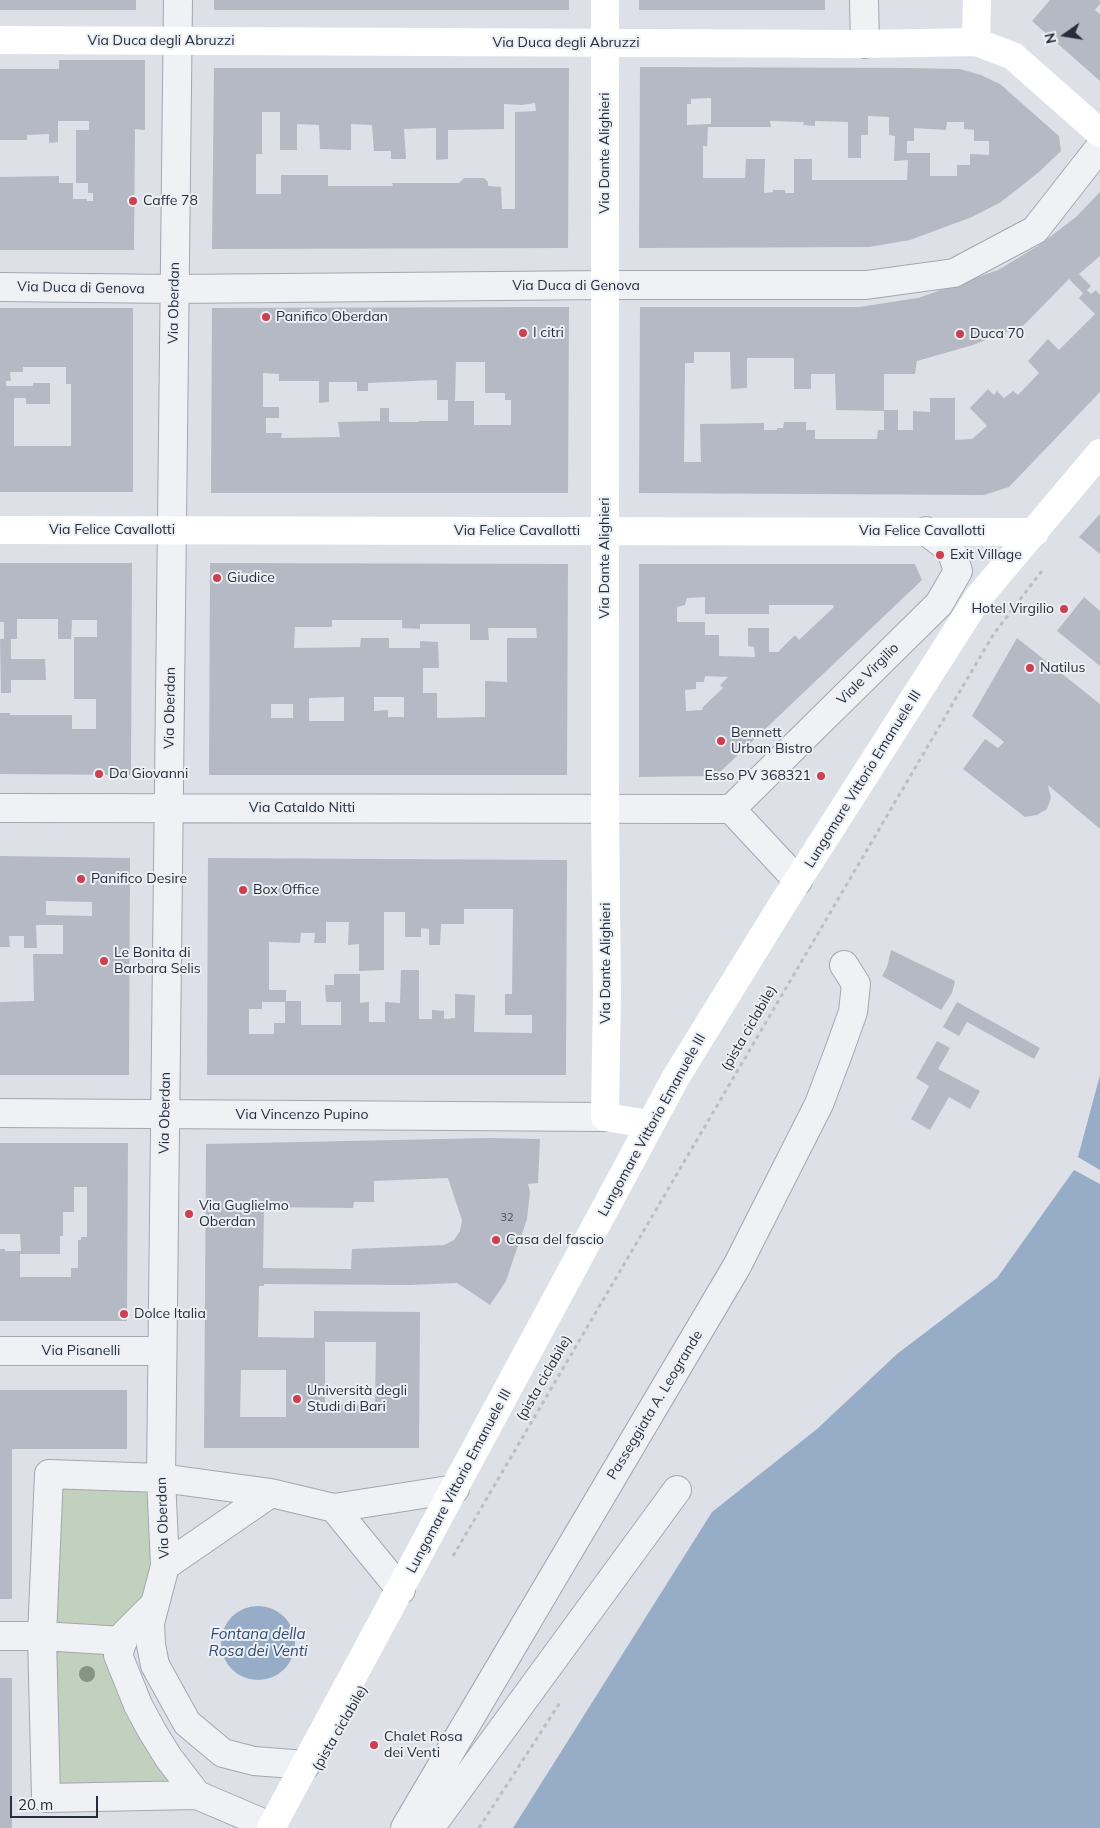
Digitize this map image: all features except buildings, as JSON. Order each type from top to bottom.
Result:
[{"type":"street","name":"Via Oberdan","points":[[178,0],[162,1351],[161,1478],[164,1566],[150,1624],[151,1645],[155,1664],[187,1723],[223,1753],[254,1761],[306,1765]]},
{"type":"street","name":"Via Dante Alighieri","points":[[605,0],[605,808],[607,993],[605,1117]]},
{"type":"street","points":[[864,0],[864,44]]},
{"type":"street","points":[[976,42],[977,0]]},
{"type":"street","name":"Via Duca degli Abruzzi","points":[[0,40],[864,44],[976,42],[1013,56],[1100,133]]},
{"type":"street","name":"Via Duca di Genova","points":[[0,288],[866,286],[954,273],[1035,230],[1100,146]]},
{"type":"street","points":[[1035,532],[1100,453]]},
{"type":"street","name":"Via Felice Cavallotti","points":[[0,530],[1035,532]]},
{"type":"street","name":"Viale Virgilio","points":[[732,809],[939,604],[958,571],[951,550],[926,531]]},
{"type":"street","name":"Lungomare Vittorio Emanuele III","points":[[272,1828],[676,1076],[782,905],[978,598],[1035,532]]},
{"type":"street","name":"Via Cataldo Nitti","points":[[0,808],[732,809]]},
{"type":"street","points":[[732,809],[798,881]]},
{"type":"street","name":"Passeggiata A. Leogrande","points":[[405,1828],[737,1266],[819,1104],[853,1012],[856,984],[844,965]]},
{"type":"street","name":"Via Vincenzo Pupino","points":[[0,1113],[605,1117]]},
{"type":"street","points":[[605,1117],[649,1124]]},
{"type":"street","name":"Via Pisanelli","points":[[0,1351],[162,1351]]},
{"type":"street","points":[[272,1828],[197,1795],[46,1798],[42,1636],[49,1474],[161,1478],[271,1493],[334,1508],[455,1489]]},
{"type":"street","points":[[425,1828],[438,1818],[678,1490]]},
{"type":"street","points":[[164,1566],[271,1493]]},
{"type":"street","points":[[334,1508],[401,1590]]},
{"type":"street","points":[[155,1604],[125,1634],[118,1655],[138,1705],[168,1757],[197,1795]]},
{"type":"street","points":[[0,1636],[42,1636],[123,1641]]},
{"type":"path","name":"(pista ciclabile)","points":[[450,1561],[993,635],[1046,564]]},
{"type":"green space","points":[[50,1475],[160,1478],[164,1567],[124,1633],[43,1635]]},
{"type":"green space","points":[[43,1637],[121,1641],[182,1781],[47,1797]]},
{"type":"water","points":[[1100,1075],[1100,1170],[1078,1157]]},
{"type":"water","points":[[1074,1170],[1100,1184],[1100,1828],[513,1828],[712,1512],[817,1429],[897,1354],[997,1278]]},
{"type":"water","name":"Fontana della Rosa dei Venti","points":[[258,1606],[279,1612],[289,1622],[295,1643],[289,1664],[279,1674],[258,1680],[237,1674],[227,1664],[221,1643],[227,1622],[237,1612]]},
{"type":"place","name":"Caffe 78","points":[[133,201]]},
{"type":"place","name":"Panifico Oberdan","points":[[266,317]]},
{"type":"place","name":"I citri","points":[[523,333]]},
{"type":"place","name":"Duca 70","points":[[960,334]]},
{"type":"place","name":"Exit Village","points":[[940,555]]},
{"type":"place","name":"Giudice","points":[[217,578]]},
{"type":"place","name":"Hotel Virgilio","points":[[1064,609]]},
{"type":"place","name":"Natilus","points":[[1030,668]]},
{"type":"place","name":"Bennett Urban Bistro","points":[[721,741]]},
{"type":"place","name":"Da Giovanni","points":[[99,774]]},
{"type":"place","name":"Esso PV 368321","points":[[821,776]]},
{"type":"place","name":"Panifico Desire","points":[[81,879]]},
{"type":"place","name":"Box Office","points":[[243,890]]},
{"type":"place","name":"Le Bonita di Barbara Selis","points":[[104,961]]},
{"type":"place","name":"Via Guglielmo Oberdan","points":[[189,1214]]},
{"type":"place","name":"Casa del fascio","points":[[496,1240]]},
{"type":"place","name":"Dolce Italia","points":[[124,1314]]},
{"type":"place","name":"Università degli Studi di Bari","points":[[297,1399]]},
{"type":"place","name":"Chalet Rosa dei Venti","points":[[374,1745]]}]
